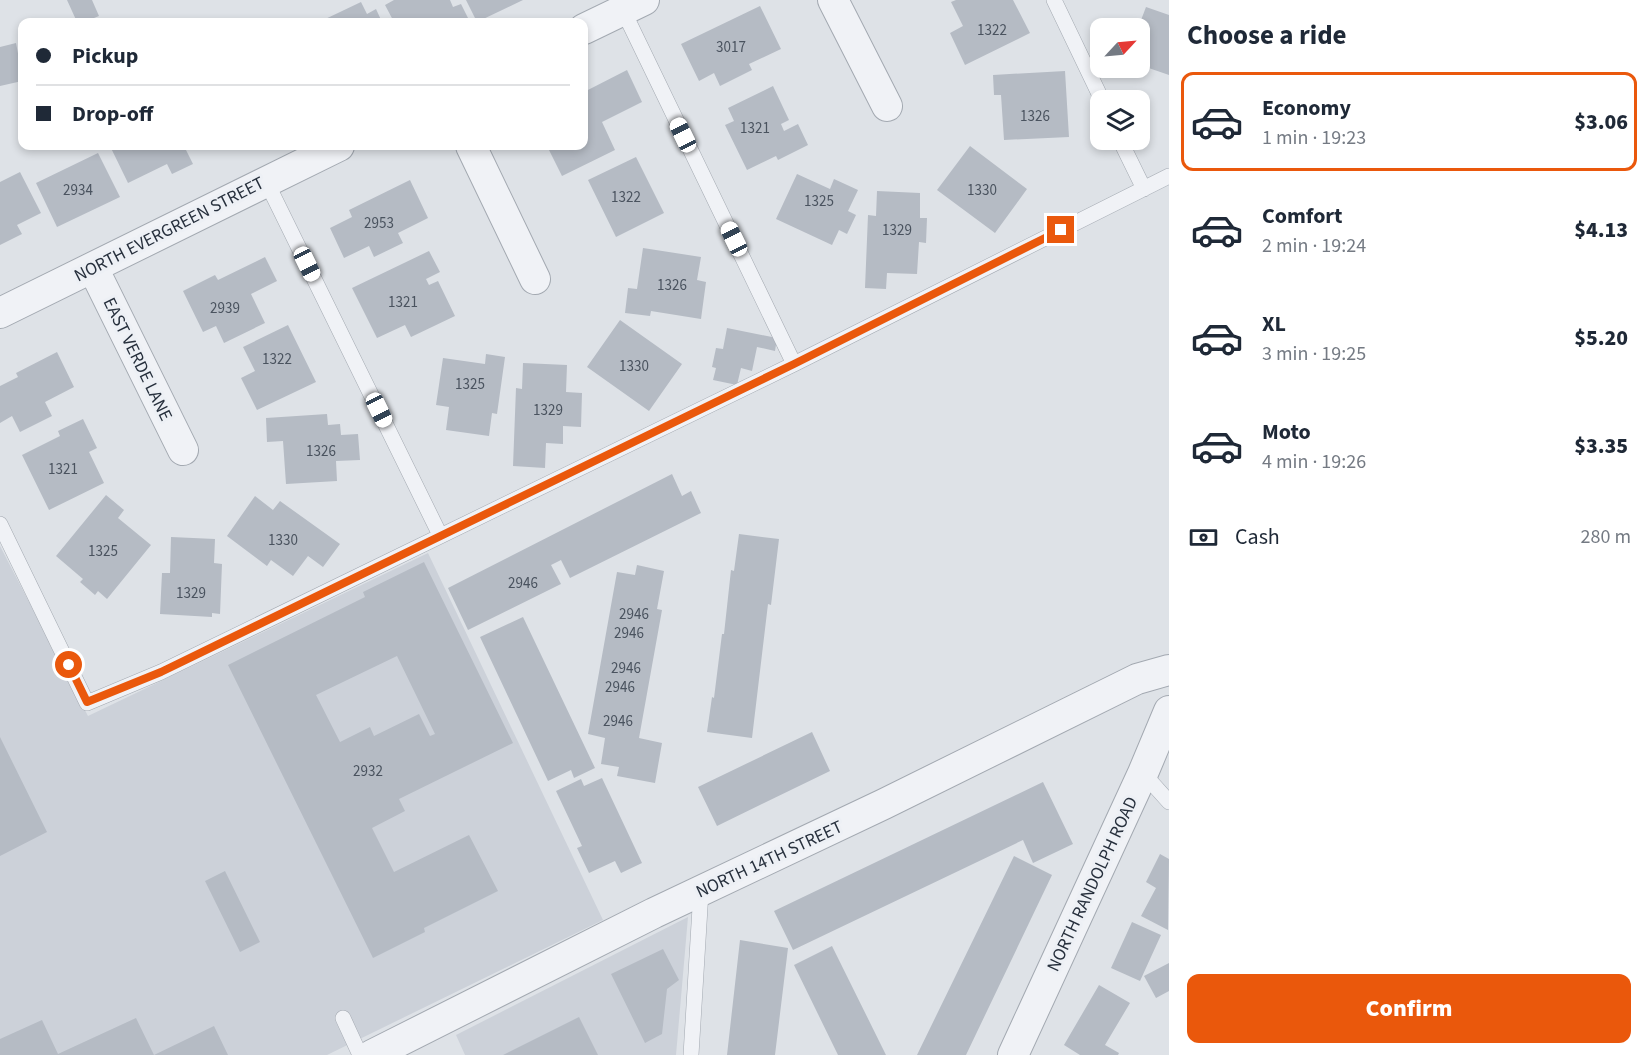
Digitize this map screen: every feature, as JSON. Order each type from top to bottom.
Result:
[{"type":"street","points":[[833,0],[887,106]]},
{"type":"street","points":[[588,27],[633,5]]},
{"type":"street","name":"NORTH EVERGREEN STREET","points":[[0,313],[331,150]]},
{"type":"street","points":[[473,150],[535,279]]},
{"type":"street","name":"EAST VERDE LANE","points":[[93,268],[183,450]]},
{"type":"street","name":"NORTH 14TH STREET","points":[[373,1054],[701,891],[1137,679],[1169,670]]},
{"type":"street","name":"NORTH RANDOLPH ROAD","points":[[1013,1055],[1143,773],[1169,711]]},
{"type":"lane","points":[[1054,0],[1097,90]]},
{"type":"lane","points":[[633,5],[794,364]]},
{"type":"lane","points":[[1125,150],[1144,189]]},
{"type":"lane","points":[[0,524],[87,702],[161,672],[794,364],[1169,176]]},
{"type":"lane","points":[[266,181],[440,536]]},
{"type":"lane","points":[[1143,773],[1169,802]]},
{"type":"lane","points":[[691,1055],[701,891]]},
{"type":"lane","points":[[343,1018],[373,1054]]},
{"type":"shaded area","points":[[0,546],[88,716],[428,553],[603,920],[327,1055],[0,1055]]},
{"type":"shaded area","points":[[688,917],[676,1055],[465,1055],[456,1035]]},
{"type":"building","points":[[67,0],[92,0],[99,16],[75,18]]},
{"type":"building","points":[[394,0],[450,0],[453,7],[461,4],[468,18],[392,18],[385,5]]},
{"type":"building","points":[[466,0],[523,0],[485,18],[475,18]]},
{"type":"building","points":[[956,0],[1013,0],[1030,33],[965,65],[950,33],[963,26],[951,2]]},
{"type":"building","points":[[361,2],[367,14],[376,9],[380,18],[327,18]]},
{"type":"building","points":[[760,6],[781,49],[749,64],[752,70],[720,86],[714,73],[699,81],[681,44]]},
{"type":"building","points":[[1146,7],[1169,15],[1169,75],[1150,68],[1150,18],[1142,18]]},
{"type":"building","points":[[16,43],[18,82],[0,86],[0,47]]},
{"type":"building","points":[[627,70],[642,102],[602,122],[615,150],[562,176],[549,150],[588,150],[588,90]]},
{"type":"building","points":[[1065,71],[1069,137],[1004,140],[1001,95],[994,95],[993,75]]},
{"type":"building","points":[[773,86],[789,120],[781,124],[784,131],[798,124],[808,145],[778,160],[776,156],[747,170],[725,125],[734,121],[728,108]]},
{"type":"building","points":[[970,146],[1027,189],[995,233],[937,190]]},
{"type":"building","points":[[112,150],[186,150],[193,164],[172,174],[167,164],[128,183]]},
{"type":"building","points":[[98,153],[120,197],[57,227],[36,183]]},
{"type":"building","points":[[636,157],[664,213],[616,237],[588,180]]},
{"type":"building","points":[[20,172],[41,213],[17,225],[22,234],[0,245],[0,182]]},
{"type":"building","points":[[797,174],[830,189],[834,179],[858,190],[848,211],[856,215],[847,234],[839,230],[832,245],[776,219]]},
{"type":"building","points":[[410,180],[428,218],[398,233],[403,243],[374,257],[369,246],[344,258],[330,228],[352,217],[349,210]]},
{"type":"building","points":[[877,191],[920,193],[920,218],[927,218],[926,243],[919,242],[917,274],[887,273],[886,289],[865,288],[868,215],[876,216]]},
{"type":"building","points":[[643,248],[701,257],[697,280],[706,282],[701,319],[651,311],[650,316],[625,313],[628,288],[637,289]]},
{"type":"building","points":[[429,251],[440,272],[426,279],[429,285],[438,281],[455,316],[411,337],[405,325],[377,338],[352,288]]},
{"type":"building","points":[[265,257],[277,281],[251,294],[265,323],[224,343],[216,326],[203,332],[183,291],[215,275],[218,280]]},
{"type":"building","points":[[620,320],[682,364],[649,411],[587,367]]},
{"type":"building","points":[[288,325],[316,382],[257,410],[241,378],[255,371],[243,347]]},
{"type":"building","points":[[727,328],[777,338],[775,351],[757,347],[752,371],[741,368],[737,385],[713,380],[716,368],[712,367],[716,348],[723,349]]},
{"type":"building","points":[[57,352],[74,387],[45,402],[52,416],[20,432],[12,416],[0,423],[0,386],[18,377],[16,373]]},
{"type":"building","points":[[486,354],[505,357],[497,414],[492,413],[489,436],[446,430],[449,407],[436,405],[443,358],[485,364]]},
{"type":"building","points":[[523,363],[567,365],[566,392],[582,393],[581,427],[563,426],[563,444],[546,443],[545,468],[513,466],[516,388],[522,389]]},
{"type":"building","points":[[327,414],[328,425],[340,424],[341,435],[358,434],[360,460],[336,461],[337,481],[286,484],[283,441],[267,442],[266,418]]},
{"type":"building","points":[[83,419],[97,448],[89,452],[104,483],[49,510],[22,455],[60,436],[58,431]]},
{"type":"building","points":[[672,474],[682,496],[691,491],[701,513],[570,578],[561,560],[551,565],[561,584],[468,630],[448,588]]},
{"type":"building","points":[[106,495],[124,510],[118,518],[151,545],[107,599],[98,591],[95,595],[80,582],[83,579],[56,556]]},
{"type":"building","points":[[255,496],[273,510],[280,501],[340,544],[323,567],[308,556],[293,576],[271,560],[267,566],[227,536]]},
{"type":"building","points":[[739,534],[779,539],[771,605],[768,604],[752,738],[707,732],[722,634],[724,634],[731,570],[734,571]]},
{"type":"building","points":[[171,537],[215,539],[214,563],[222,564],[220,614],[212,613],[212,617],[160,614],[162,573],[170,573]]},
{"type":"building","points":[[424,562],[513,743],[399,799],[405,811],[372,828],[394,872],[469,835],[498,891],[424,928],[425,932],[373,958],[228,665],[365,597],[363,592]],"holes":[[[397,656],[435,734],[430,736],[419,714],[374,736],[370,727],[340,742],[316,695]]]},
{"type":"building","points":[[637,565],[664,571],[657,609],[662,610],[639,738],[662,743],[655,783],[617,776],[619,767],[601,764],[605,738],[588,734],[617,572],[635,575]]},
{"type":"building","points":[[523,617],[595,768],[574,778],[571,770],[548,781],[480,637]]},
{"type":"building","points":[[812,732],[830,771],[717,826],[698,787]]},
{"type":"building","points":[[0,737],[47,832],[0,856]]},
{"type":"building","points":[[602,778],[642,863],[621,873],[615,861],[589,873],[577,848],[582,846],[556,791],[581,779],[584,786]]},
{"type":"building","points":[[1043,782],[1073,844],[1033,863],[1023,840],[793,950],[774,911]]},
{"type":"building","points":[[1160,854],[1169,859],[1168,930],[1141,916],[1156,888],[1146,882]]},
{"type":"building","points":[[1014,856],[1052,875],[966,1055],[917,1055]]},
{"type":"building","points":[[225,871],[260,942],[240,952],[205,881]]},
{"type":"building","points":[[1132,922],[1161,935],[1140,981],[1111,968]]},
{"type":"building","points":[[740,940],[788,948],[775,1055],[727,1055]]},
{"type":"building","points":[[832,946],[886,1055],[838,1055],[794,965]]},
{"type":"building","points":[[663,949],[679,980],[667,989],[662,1034],[645,1043],[611,974]]},
{"type":"building","points":[[1169,963],[1169,991],[1156,998],[1144,976]]},
{"type":"building","points":[[1099,985],[1130,1003],[1105,1045],[1119,1053],[1118,1055],[1080,1055],[1064,1045]]},
{"type":"building","points":[[579,1017],[598,1055],[503,1055]]},
{"type":"building","points":[[136,1018],[154,1055],[0,1055],[0,1039],[42,1020],[58,1054]]},
{"type":"building","points":[[214,1026],[228,1055],[154,1055]]},
{"type":"route","points":[[69,665],[87,702],[161,672],[794,364],[1061,230]]}]
